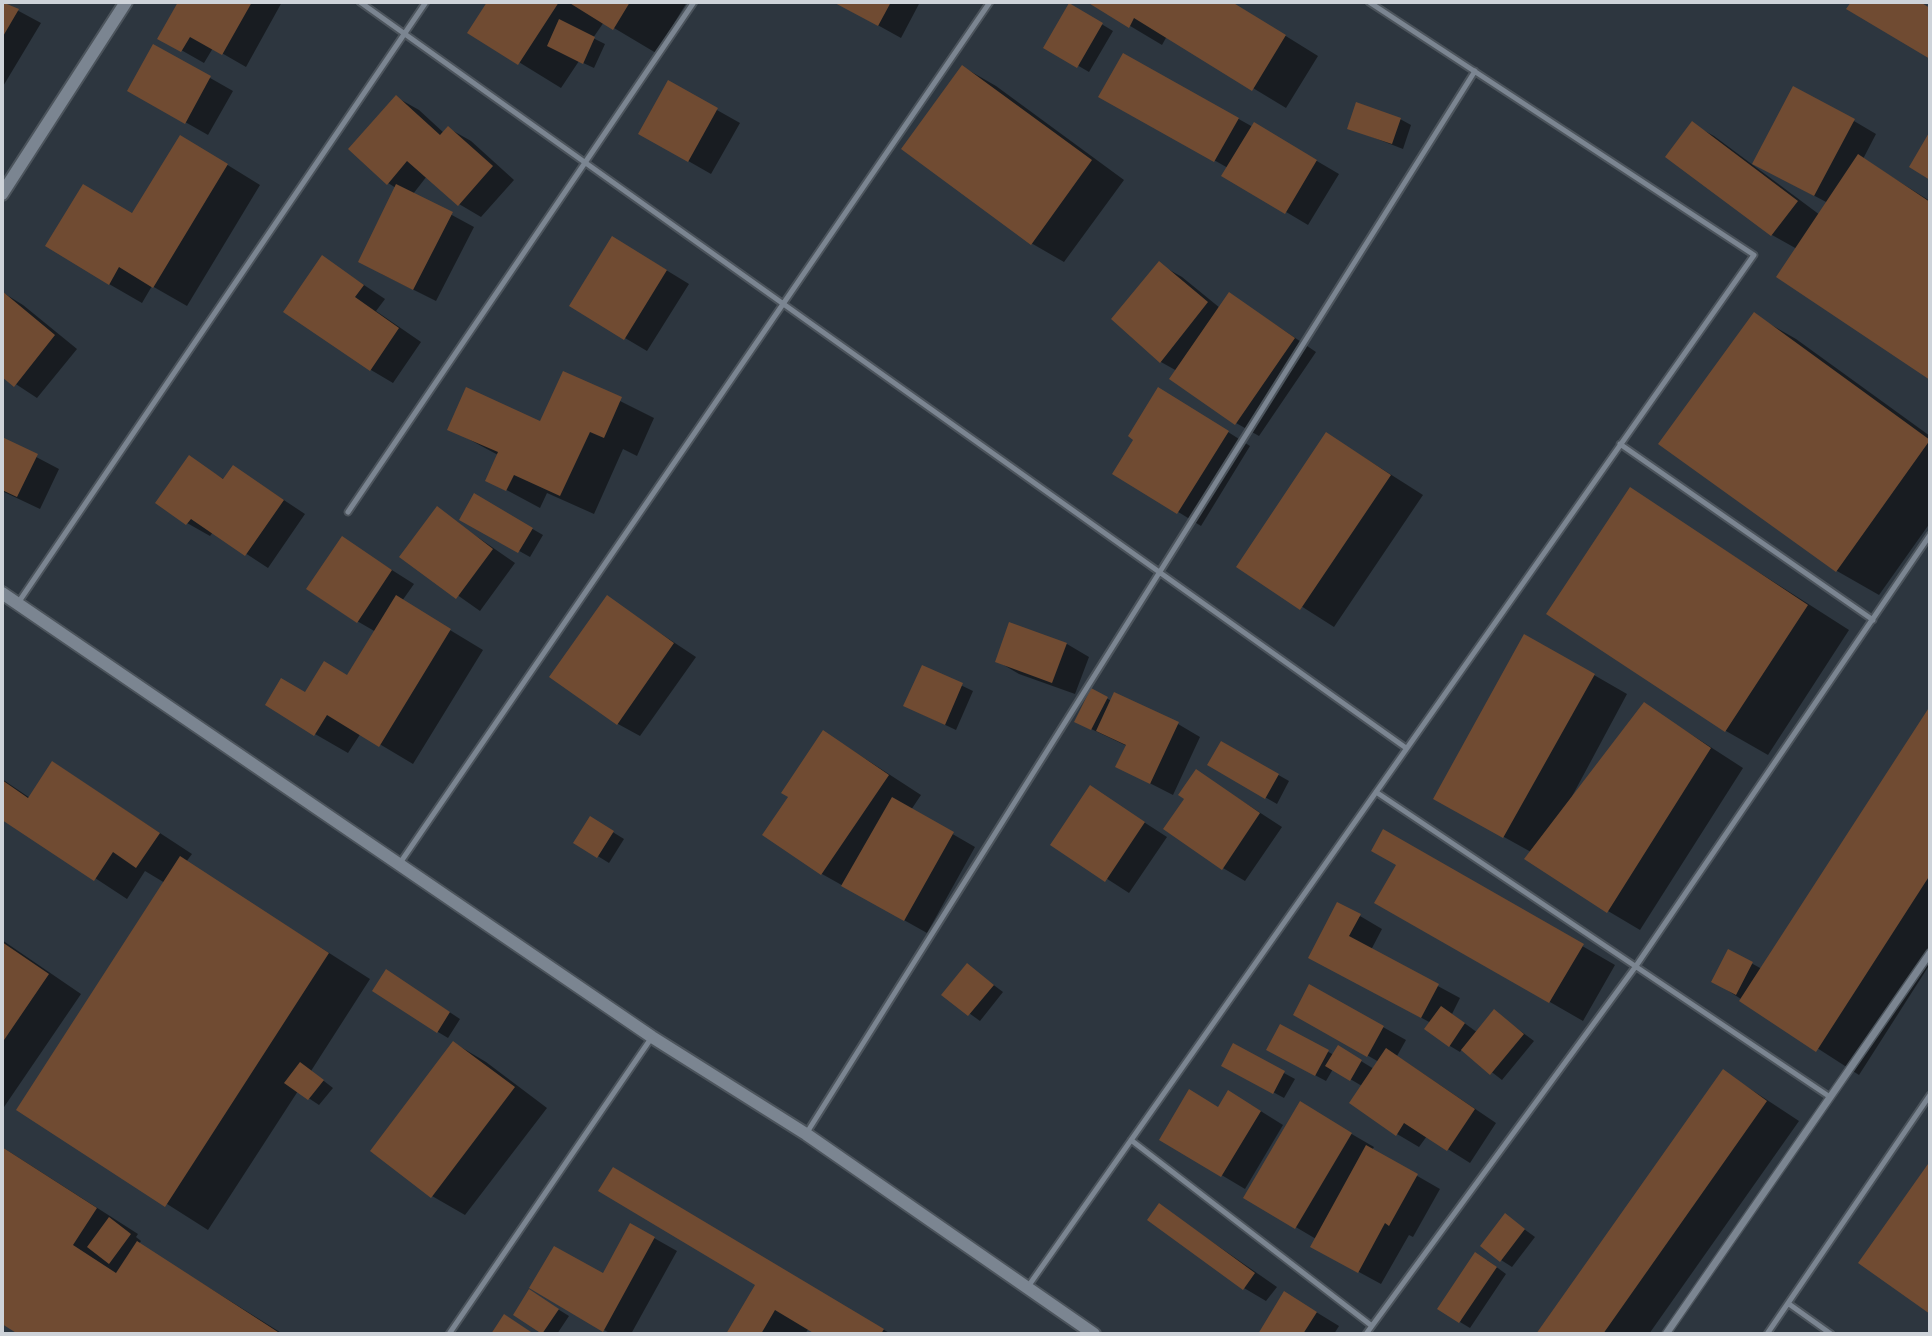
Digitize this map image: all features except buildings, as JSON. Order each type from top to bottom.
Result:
[{"type":"street","points":[[2,194],[126,2]]},
{"type":"street","points":[[2,593],[652,1037],[806,1134],[1094,1334]]},
{"type":"street","points":[[1666,1334],[1930,953]]},
{"type":"lane","points":[[360,2],[1406,748]]},
{"type":"lane","points":[[18,603],[426,2]]},
{"type":"lane","points":[[348,512],[694,2]]},
{"type":"lane","points":[[399,865],[990,2]]},
{"type":"lane","points":[[1027,1288],[1754,255],[1369,2]]},
{"type":"lane","points":[[806,1134],[1161,574],[1475,71]]},
{"type":"lane","points":[[1620,444],[1873,620]]},
{"type":"lane","points":[[1366,1334],[1636,966],[1930,535]]},
{"type":"lane","points":[[1376,792],[1830,1097]]},
{"type":"lane","points":[[449,1334],[652,1037]]},
{"type":"lane","points":[[1767,1334],[1930,1095]]},
{"type":"lane","points":[[1131,1140],[1372,1326]]},
{"type":"lane","points":[[1789,1304],[1831,1334]]}]
